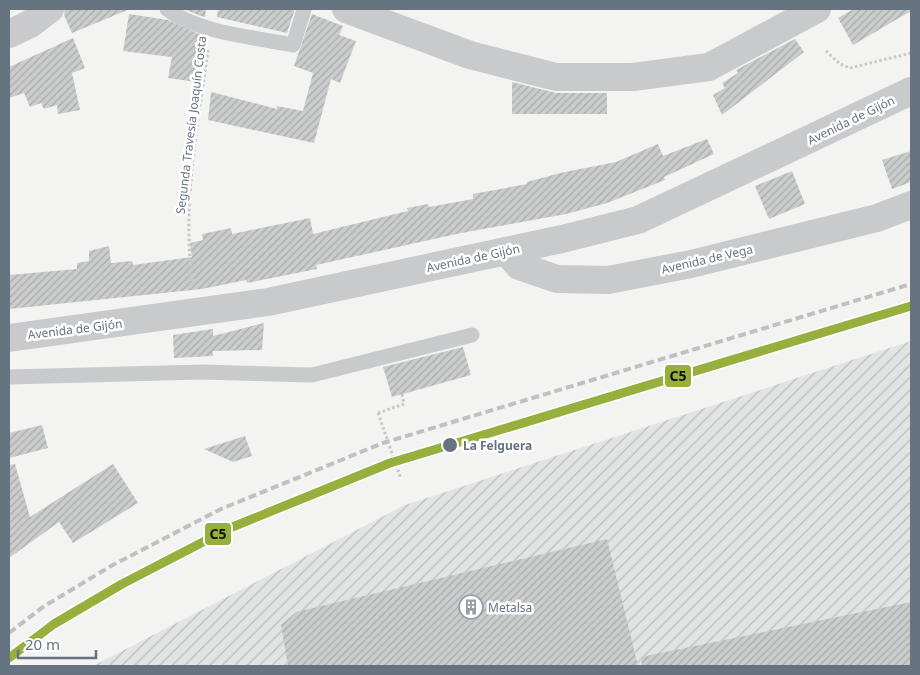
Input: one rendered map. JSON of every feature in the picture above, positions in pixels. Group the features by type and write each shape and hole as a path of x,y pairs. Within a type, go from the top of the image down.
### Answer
{"street":[{"path":"9,34 30,24 50,9"},
{"path":"346,9 470,54 556,77 623,77 709,67 818,9"},
{"name":"Avenida de Gijón","path":"9,338 268,302 506,251 638,220 911,91"},
{"name":"Avenida de Vega","path":"506,251 519,266 557,279 608,280 690,264 765,246 877,218 911,205"}],"lane":[{"path":"167,9 179,19 211,28 293,45 304,10"},
{"path":"9,377 202,372 312,375 472,335"}],"path":[{"name":"Segunda Travesía Joaquín Costa","path":"197,313 188,256 188,230 193,163 211,28"},
{"path":"826,51 840,64 850,68 911,53"},
{"path":"401,479 378,413 404,404 402,394"}],"shaded area":[{"path":"911,341 911,666 93,666 405,505"}],"building":[{"path":"65,9 130,9 72,33 64,15"},
{"path":"184,9 206,9 205,17 198,15"},
{"path":"218,9 295,9 287,33 217,17"},
{"path":"854,9 911,9 911,11 853,45 838,18"},
{"path":"129,14 168,20 203,36 196,82 168,78 172,57 123,51"},
{"path":"312,14 343,26 339,35 356,41 340,83 331,79 314,143 208,120 211,92 277,109 277,106 303,111 313,73 294,66"},
{"path":"73,38 85,68 72,73 80,110 58,114 57,105 44,109 41,103 30,107 24,93 9,98 9,67"},
{"path":"795,39 804,52 722,115 713,95 725,88 722,83 738,73 736,70"},
{"path":"512,82 556,93 607,93 607,114 512,114"},
{"path":"707,139 714,154 664,177 665,180 607,203 566,214 461,233 316,265 317,269 247,283 246,280 202,289 9,309 9,275 77,269 77,263 89,261 89,251 109,246 111,263 132,261 133,265 192,257 190,243 203,240 202,234 231,228 232,234 310,218 313,234 408,211 407,208 428,204 429,207 473,199 473,194 527,184 527,182 560,173 616,162 658,144 663,156"},
{"path":"911,151 911,182 892,189 882,160"},
{"path":"792,171 805,204 769,219 755,186"},
{"path":"264,323 262,350 213,351 213,356 174,358 173,335 213,329 213,336"},
{"path":"463,347 471,375 392,397 383,367"},
{"path":"42,425 48,448 9,458 9,433"},
{"path":"245,436 252,456 233,462 204,449"},
{"path":"15,464 30,517 113,464 138,503 73,543 59,522 9,558 9,465"},
{"name":"Metalsa","path":"607,539 638,666 288,666 281,625 296,612"},
{"path":"911,602 911,666 642,666 641,657"}],"railway":[{"path":"9,633 43,607 111,566 221,509 383,443 911,284"}],"transit line":[{"name":"C5","path":"9,658 54,624 122,584 230,528 390,463 911,306"}],"place":[{"name":"La Felguera","path":"450,445"},
{"name":"Metalsa","path":"471,607"}]}
